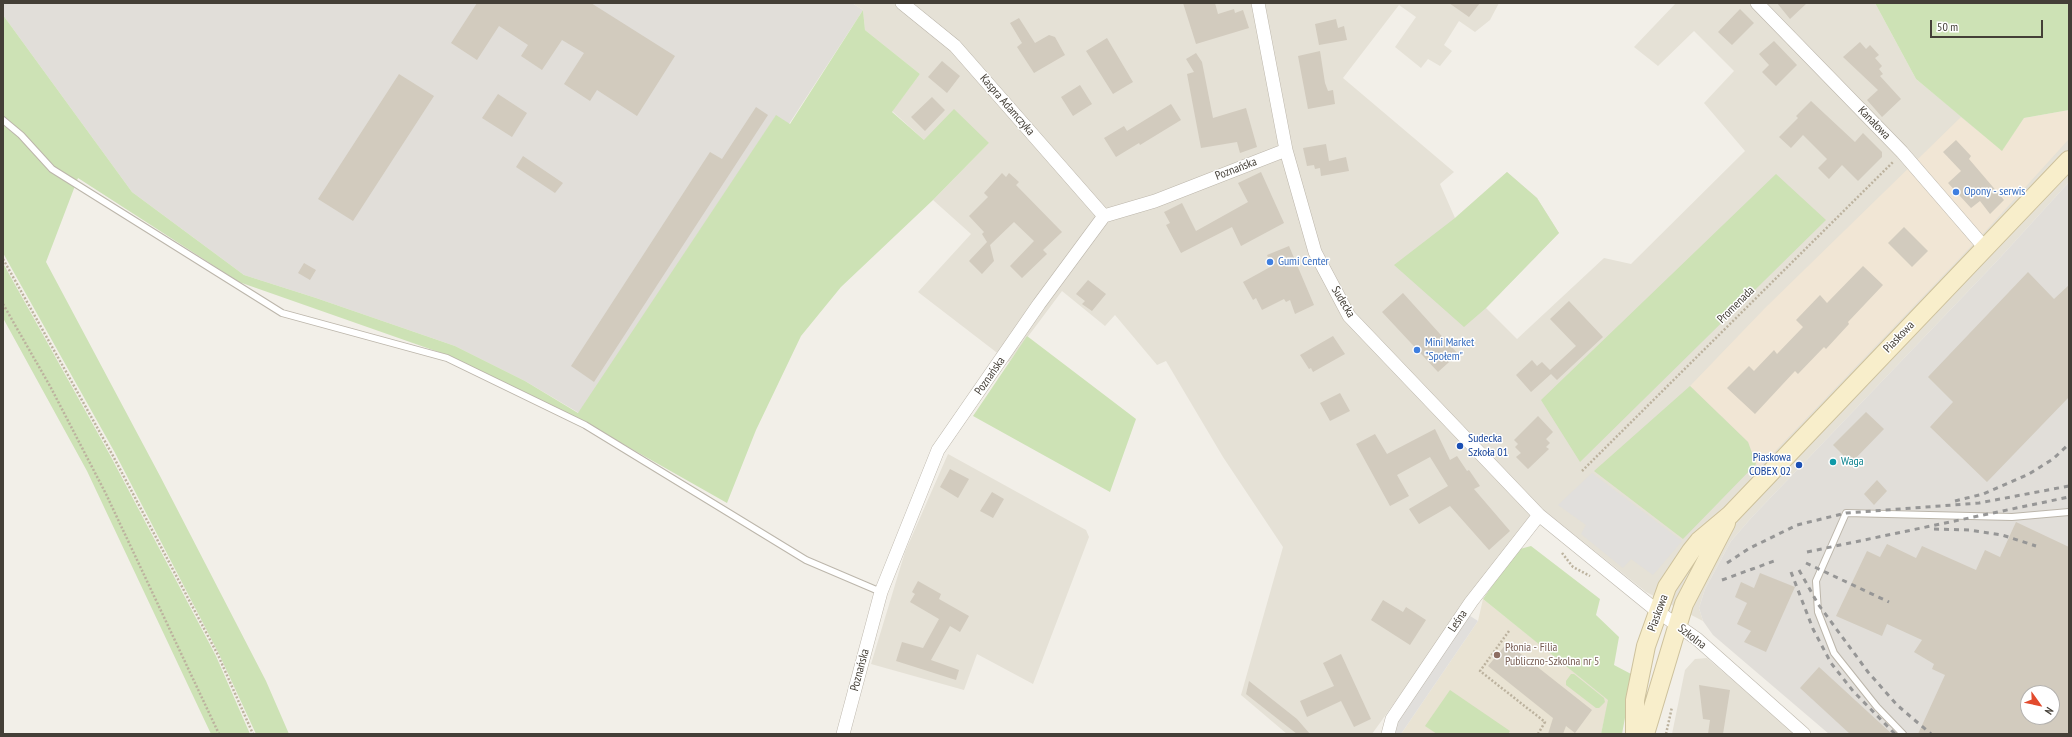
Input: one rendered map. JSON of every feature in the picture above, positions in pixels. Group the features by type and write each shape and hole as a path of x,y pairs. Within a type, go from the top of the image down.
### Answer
{"main road":[{"name":"Piaskowa","path":"1635,734 1635,700 1646,646 1657,611 1667,588 1691,551 1699,541 1730,515 2069,160"},
{"name":"Piaskowa","path":"1645,734 1676,624 1695,580 1730,515"}],"street":[{"name":"Kaspra Adamczyka","path":"902,3 956,46 1104,216"},
{"name":"Sudecka","path":"1258,3 1286,150 1315,252 1349,316 1539,515"},
{"name":"Kanałowa","path":"1757,3 1902,152 1985,248"},
{"name":"Poznańska","path":"843,734 881,592 938,450 1039,304 1104,216 1155,201 1286,150"},
{"name":"Szkolna","path":"1539,515 1657,611 1697,639 1804,734"},
{"name":"Leśna","path":"1388,734 1392,719 1471,602 1539,515"}],"lane":[{"path":"3,120 21,135 52,169 282,313 447,358 585,425 806,560 881,592"},
{"path":"1903,734 1877,707 1834,653 1818,612 1816,581 1846,513 2012,517 2069,512"}],"path":[{"name":"Promenada","path":"1582,471 1902,152"},
{"path":"3,259 112,454 218,655 253,734"},
{"path":"3,304 50,386 102,487 219,734"},
{"path":"1509,631 1480,671 1545,722 1538,734"}],"shaded area":[{"path":"3,3 852,3 863,10 789,124 776,116 579,413 525,381 455,346 244,275 132,192 3,15"},
{"path":"852,3 1499,3 1490,20 1475,32 1459,21 1444,45 1452,51 1440,66 1428,59 1421,68 1395,47 1416,17 1399,5 1343,78 1454,172 1440,184 1455,218 1507,172 1537,198 1559,233 1486,308 1517,339 1604,258 1631,264 1745,151 1704,103 1734,71 1694,31 1658,66 1634,47 1676,3 1875,3 1916,79 2002,150 2069,110 2069,182 1997,261 1752,517 1731,541 1705,589 1699,608 1703,621 1646,592 1540,507 1501,554 1372,734 1287,734 1241,695 1283,547 1223,457 1166,361 1157,365 1115,315 1105,326 1062,291 1009,362 918,292 971,234 933,200 989,143 924,140 892,111 920,74 865,30 863,10"},
{"path":"2069,110 2069,139 1982,235 1758,469 1748,442 1690,386 1765,308 1961,117 2002,150 2024,118"},
{"path":"2069,182 2069,734 1829,734 1713,635 1703,621 1699,608 1705,589 1731,541 1752,517 1997,261"},
{"path":"948,454 1086,530 1089,537 1033,684 977,654 964,690 871,664 905,552"},
{"path":"1592,473 1682,541 1653,575 1631,559 1623,568 1581,534 1586,525 1558,505"},
{"path":"1483,599 1609,700 1601,734 1401,734 1478,621"},
{"path":"1464,612 1478,621 1401,734 1396,734 1392,719"},
{"path":"1707,658 1795,734 1672,734 1685,670 1695,659"}],"green space":[{"path":"1875,3 2069,3 2069,110 2024,118 2002,151 1916,79"},
{"path":"863,10 865,30 920,74 892,112 924,140 954,109 989,143 933,200 841,287 801,336 756,430 727,503 577,418 447,355 239,282 78,178 46,262 160,476 266,681 289,734 256,734 219,654 114,451 3,253 3,15 132,192 244,275 455,346 525,381 578,413 776,115 790,124"},
{"path":"1507,172 1537,198 1559,233 1486,308 1464,327 1394,265 1455,218"},
{"path":"1776,174 1826,220 1580,462 1541,400"},
{"path":"3,263 110,455 216,656 250,734 211,734 87,471 3,318"},
{"path":"1027,336 1136,419 1110,492 973,416"},
{"path":"1690,386 1748,442 1756,464 1683,539 1594,471"},
{"path":"1531,546 1600,599 1596,615 1619,637 1614,665 1633,675 1622,734 1601,734 1608,700 1483,599 1520,549"},
{"path":"1571,674 1574,674 1604,698 1605,702 1599,708 1596,708 1566,685 1566,681"},
{"path":"1450,690 1510,731 1508,734 1437,734 1425,726"}],"building":[{"path":"477,3 591,3 675,56 637,116 597,90 590,101 564,84 584,53 562,40 542,70 521,56 528,45 499,26 477,60 451,43"},
{"path":"1183,3 1215,3 1218,14 1234,9 1235,13 1243,10 1249,28 1196,44"},
{"path":"1449,3 1480,3 1469,17"},
{"path":"1777,3 1807,3 1790,19"},
{"path":"1740,9 1754,23 1732,45 1718,32"},
{"path":"1019,18 1035,43 1049,35 1055,37 1065,55 1034,73 1017,47 1022,43 1010,23"},
{"path":"1336,19 1338,28 1344,26 1347,40 1319,45 1315,24"},
{"path":"1107,38 1133,82 1113,94 1086,51"},
{"path":"1774,41 1797,65 1776,86 1762,72 1769,65 1759,54"},
{"path":"1860,42 1866,49 1870,45 1879,55 1875,58 1882,66 1879,69 1883,74 1880,76 1901,99 1882,117 1867,100 1878,90 1843,57"},
{"path":"1320,51 1325,83 1328,91 1333,90 1335,104 1308,109 1298,56"},
{"path":"1196,53 1202,62 1213,118 1246,108 1257,147 1240,153 1237,142 1201,148 1187,74 1194,72 1186,59"},
{"path":"942,61 960,76 947,93 928,77"},
{"path":"399,74 434,96 353,221 318,199"},
{"path":"1080,85 1092,104 1073,116 1061,97"},
{"path":"498,94 527,113 512,137 482,118"},
{"path":"932,97 945,110 925,131 911,117"},
{"path":"1811,101 1855,142 1863,133 1882,152 1882,157 1858,181 1842,165 1829,179 1818,168 1827,159 1803,135 1791,148 1779,137 1798,118 1796,116"},
{"path":"1171,104 1181,120 1140,145 1139,143 1116,157 1104,138 1124,126 1127,131"},
{"path":"756,107 768,115 594,382 571,366 710,152 722,159"},
{"path":"1956,140 1971,156 1969,159 2004,200 1990,214 1980,201 1971,208 1948,183 1961,171 1943,152"},
{"path":"1326,144 1329,161 1346,157 1349,171 1321,176 1320,168 1315,169 1314,165 1307,166 1303,148"},
{"path":"523,156 563,183 555,193 516,167"},
{"path":"1261,172 1284,223 1241,246 1232,227 1181,253 1166,225 1170,223 1164,212 1182,203 1196,231 1248,202 1238,183"},
{"path":"1002,173 1006,177 1009,173 1019,182 1016,185 1062,232 1043,250 1047,254 1022,278 1010,266 1034,241 1014,222 990,245 994,261 982,274 969,261 987,242 982,234 984,232 969,216 988,197 984,193"},
{"path":"1904,227 1928,251 1912,267 1888,243"},
{"path":"1289,246 1314,305 1295,314 1290,300 1286,302 1284,299 1262,310 1256,298 1253,300 1243,282 1272,266 1267,255"},
{"path":"304,263 316,270 310,280 298,273"},
{"path":"1863,266 1883,285 1848,322 1849,324 1826,349 1824,347 1798,374 1795,371 1755,414 1727,388 1749,366 1754,371 1774,350 1777,354 1803,327 1796,320 1820,295 1827,303"},
{"path":"2028,272 2054,299 2069,285 2069,397 1987,482 1930,427 1953,402 1928,377"},
{"path":"1088,280 1106,294 1092,311 1082,304 1085,301 1076,294"},
{"path":"1403,293 1458,354 1438,372 1382,312"},
{"path":"1569,301 1603,337 1557,380 1551,374 1531,392 1516,375 1532,360 1537,366 1542,362 1550,370 1576,346 1550,319"},
{"path":"1333,336 1345,354 1313,372 1311,368 1309,369 1300,355"},
{"path":"1340,393 1350,411 1330,421 1320,403"},
{"path":"1866,412 1884,429 1851,463 1833,445"},
{"path":"1538,416 1553,432 1546,439 1550,443 1546,447 1549,449 1528,469 1516,457 1521,453 1515,447 1518,444 1514,440"},
{"path":"1435,429 1450,460 1457,456 1467,471 1469,470 1480,486 1474,489 1510,531 1489,550 1450,506 1419,524 1409,509 1448,486 1430,457 1397,475 1409,496 1390,506 1356,444 1375,434 1387,454"},
{"path":"950,469 969,479 958,498 940,487"},
{"path":"1877,480 1887,491 1874,505 1864,494"},
{"path":"992,492 1004,499 993,518 980,511"},
{"path":"2016,522 2069,547 2069,734 1918,734 1945,675 1932,669 1934,664 1914,652 1922,640 1887,624 1882,636 1836,616 1867,551 1880,557 1887,544 1916,558 1922,546 1976,570 1985,550 2000,557"},
{"path":"1760,573 1795,587 1766,652 1744,642 1751,631 1737,624 1747,603 1735,597 1741,582 1754,588"},
{"path":"918,581 941,594 939,599 969,616 960,632 950,626 931,660 959,670 956,680 896,661 902,642 923,648 939,619 910,602 915,594 912,592"},
{"path":"1383,600 1403,612 1406,607 1426,620 1410,645 1371,620"},
{"path":"1507,643 1592,710 1575,733 1566,726 1563,734 1548,734 1553,718 1488,666"},
{"path":"1341,654 1371,719 1354,727 1341,701 1307,717 1300,701 1334,686 1323,663"},
{"path":"1819,667 1892,734 1850,734 1800,688"},
{"path":"1249,681 1297,719 1310,734 1297,734 1246,694"},
{"path":"1699,685 1730,690 1723,734 1708,734 1710,720 1703,719"}],"railway":[{"path":"1955,501 1983,494 2029,474 2053,459 2069,444"},
{"path":"1727,563 1748,549 1797,525 1846,513 1979,503 2069,486"},
{"path":"1807,552 2069,497"},
{"path":"1934,529 1969,530 2002,535 2036,546"},
{"path":"1722,580 1777,560"},
{"path":"1806,563 1889,602"},
{"path":"1799,570 1818,604 1868,672 1897,705 1931,734"},
{"path":"1791,572 1813,629 1831,663 1853,691 1895,734"}],"place":[{"name":"Opony - serwis","path":"1956,192"},
{"name":"Gumi Center","path":"1270,262"},
{"name":"Mini Market \"Społem\"","path":"1417,350"},
{"name":"Sudecka Szkoła 01","path":"1460,446"},
{"name":"Waga","path":"1833,462"},
{"name":"Piaskowa COBEX 02","path":"1799,465"},
{"name":"Płonia - Filia Publiczno-Szkolna nr 5","path":"1497,655"}]}
